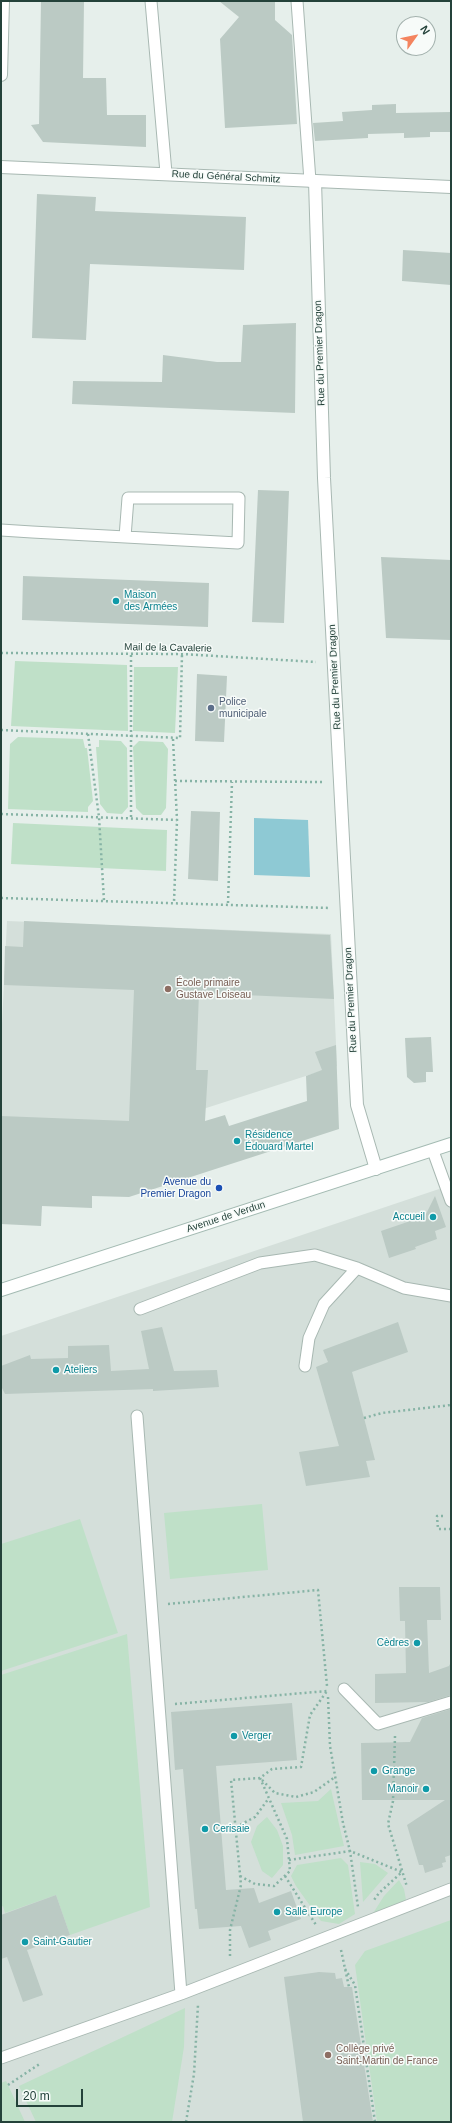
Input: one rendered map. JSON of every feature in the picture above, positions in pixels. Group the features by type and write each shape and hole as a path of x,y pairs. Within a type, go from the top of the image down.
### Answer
{"street":[{"path":"1,75 3,1"},
{"name":"Rue du Général Schmitz","path":"1,167 451,187"},
{"name":"Rue du Premier Dragon","path":"312,181 324,478 335,663 346,909 357,1105 376,1169"},
{"name":"Avenue de Verdun","path":"1,1290 451,1144"}],"lane":[{"path":"151,1 166,174"},
{"path":"297,1 312,181"},
{"path":"1,530 125,537 238,543 238,498 128,498 125,537"},
{"path":"433,1151 451,1201"},
{"path":"140,1309 260,1263 315,1255 357,1268 404,1288 451,1296"},
{"path":"305,1366 308,1338 324,1304 357,1268"},
{"path":"137,1416 181,1994"},
{"path":"344,1689 378,1724 451,1702"},
{"path":"1,2058 181,1994 451,1888"}],"path":[{"name":"Mail de la Cavalerie","path":"1,654 182,654 335,663"},
{"path":"1,730 173,739 180,738 182,654"},
{"path":"131,655 132,818"},
{"path":"88,734 99,817 104,901"},
{"path":"173,739 177,820 174,902"},
{"path":"174,781 340,782"},
{"path":"228,903 232,782"},
{"path":"1,814 177,820"},
{"path":"1,898 228,903 346,909"},
{"path":"364,1418 382,1413 451,1405"},
{"path":"443,1516 437,1516 438,1529 451,1528"},
{"path":"152,1605 318,1590 327,1691 330,1746 343,1823 350,1851 360,1923"},
{"path":"159,1705 344,1689"},
{"path":"230,1974 230,1930 241,1885 231,1780 260,1778 272,1769 301,1767 310,1715 327,1691"},
{"path":"395,1719 393,1801 388,1824 412,1903"},
{"path":"260,1778 275,1793 296,1797 314,1792 335,1777"},
{"path":"240,1876 255,1884 274,1886 290,1872 287,1839 260,1778"},
{"path":"236,1827 256,1817 269,1798"},
{"path":"289,1860 350,1851 402,1872"},
{"path":"360,1923 379,1893 402,1872"},
{"path":"285,1876 324,1937"},
{"path":"337,1932 348,1987"},
{"path":"345,1969 355,1985 375,2122"},
{"path":"186,2122 194,2074 198,2026 199,1987"}],"shaded area":[{"name":"École primaire Gustave Loiseau","path":"7,921 331,934 337,1066 119,1136 1,1130 1,1045"},
{"path":"451,1185 451,2122 1,2122 1,1336"}],"green space":[{"path":"15,661 127,665 128,731 11,726"},
{"path":"134,667 178,667 175,733 133,731"},
{"path":"18,737 83,739 85,748 87,748 93,801 88,807 88,812 8,809 10,744"},
{"path":"99,740 121,741 127,748 128,807 122,814 107,813 100,804 96,747 99,747"},
{"path":"139,741 163,742 168,749 166,808 161,815 143,815 136,808 133,747"},
{"path":"13,823 167,830 166,871 11,864"},
{"path":"262,1504 268,1570 170,1579 164,1513"},
{"path":"80,1519 118,1633 1,1671 1,1544"},
{"path":"127,1634 150,1907 70,1935 56,1895 5,1913 3,1906 1,1907 1,1675"},
{"path":"331,1789 344,1846 295,1855 292,1835 281,1803 318,1801"},
{"path":"267,1817 277,1830 283,1846 283,1865 272,1878 262,1871 251,1842 257,1826"},
{"path":"341,1858 348,1865 355,1914 339,1924 321,1921 296,1886 291,1876 297,1865"},
{"path":"360,1862 375,1864 388,1873 363,1902"},
{"path":"399,1880 404,1889 406,1900 402,1904 372,1915 384,1896"},
{"path":"451,1920 451,2122 377,2122 355,1965 365,1951"},
{"path":"185,2008 184,2047 172,2122 36,2122 19,2086"},
{"path":"6,2081 25,2122 1,2122 1,2083"}],"water":[{"path":"254,818 308,820 310,877 254,875"}],"building":[{"path":"41,1 84,1 83,78 106,78 107,115 146,115 146,147 43,142 31,125 39,124"},
{"path":"219,1 275,1 275,20 292,35 297,124 225,128 220,39 239,17"},
{"path":"396,104 396,113 451,112 451,132 430,132 430,137 404,138 404,133 368,134 368,138 315,141 313,123 343,121 342,112 372,110 372,105"},
{"path":"37,194 96,197 95,211 246,217 244,270 90,264 86,340 32,338"},
{"path":"403,250 451,253 451,285 402,281"},
{"path":"296,323 295,413 72,404 73,381 162,382 163,355 217,362 241,362 243,325"},
{"path":"258,490 289,491 284,623 252,622"},
{"path":"381,557 451,560 451,640 386,638"},
{"name":"Maison des Armées","path":"23,576 209,583 208,627 22,620"},
{"name":"Police municipale","path":"197,674 227,676 224,742 195,741"},
{"path":"191,811 220,812 218,881 188,879"},
{"path":"24,921 330,935 334,999 199,993 196,1070 208,1070 205,1121 225,1115 229,1126 307,1101 306,1076 322,1070 315,1052 336,1045 339,1129 129,1197 92,1196 92,1208 42,1206 41,1226 1,1224 1,1116 129,1121 134,990 4,985 5,946 23,947"},
{"path":"431,1037 433,1072 426,1072 426,1082 414,1083 407,1077 405,1038"},
{"path":"435,1196 446,1227 435,1231 437,1239 415,1247 416,1249 389,1258 381,1231 425,1216"},
{"path":"398,1322 408,1352 352,1372 375,1460 366,1461 370,1477 306,1486 299,1452 339,1446 316,1367 328,1362 323,1350"},
{"name":"Ateliers","path":"162,1327 174,1371 217,1370 219,1387 153,1391 153,1389 5,1394 1,1386 1,1366 30,1355 31,1359 68,1358 68,1346 109,1345 111,1371 149,1369 141,1331"},
{"name":"Cèdres","path":"399,1587 440,1587 441,1620 427,1620 429,1673 449,1666 451,1662 451,1695 428,1702 375,1703 375,1674 406,1673 405,1621 400,1621"},
{"path":"292,1703 297,1760 216,1766 226,1890 254,1888 259,1903 291,1891 301,1919 268,1931 271,1940 249,1948 241,1926 199,1929 197,1909 195,1909 183,1769 175,1770 171,1712"},
{"name":"Manoir","path":"451,1709 451,1855 445,1857 446,1862 442,1863 443,1867 425,1873 423,1865 419,1865 407,1825 445,1800 362,1800 361,1743 410,1742 422,1718"},
{"name":"Saint-Gautier","path":"56,1895 70,1935 27,1950 43,1995 23,2002 7,1957 1,1959 1,1915"},
{"name":"Collège privé Saint-Martin de France","path":"319,1972 335,1973 336,1979 342,1978 344,1987 352,1987 373,2122 303,2122 284,1977"}],"place":[{"name":"Maison des Armées","path":"116,601"},
{"name":"Police municipale","path":"211,708"},
{"name":"École primaire Gustave Loiseau","path":"168,989"},
{"name":"Résidence Édouard Martel","path":"237,1141"},
{"name":"Avenue du Premier Dragon","path":"219,1188"},
{"name":"Accueil","path":"433,1217"},
{"name":"Ateliers","path":"56,1370"},
{"name":"Cèdres","path":"417,1643"},
{"name":"Verger","path":"234,1736"},
{"name":"Grange","path":"374,1771"},
{"name":"Manoir","path":"426,1789"},
{"name":"Cerisaie","path":"205,1829"},
{"name":"Salle Europe","path":"277,1912"},
{"name":"Saint-Gautier","path":"25,1942"},
{"name":"Collège privé Saint-Martin de France","path":"328,2055"}]}
